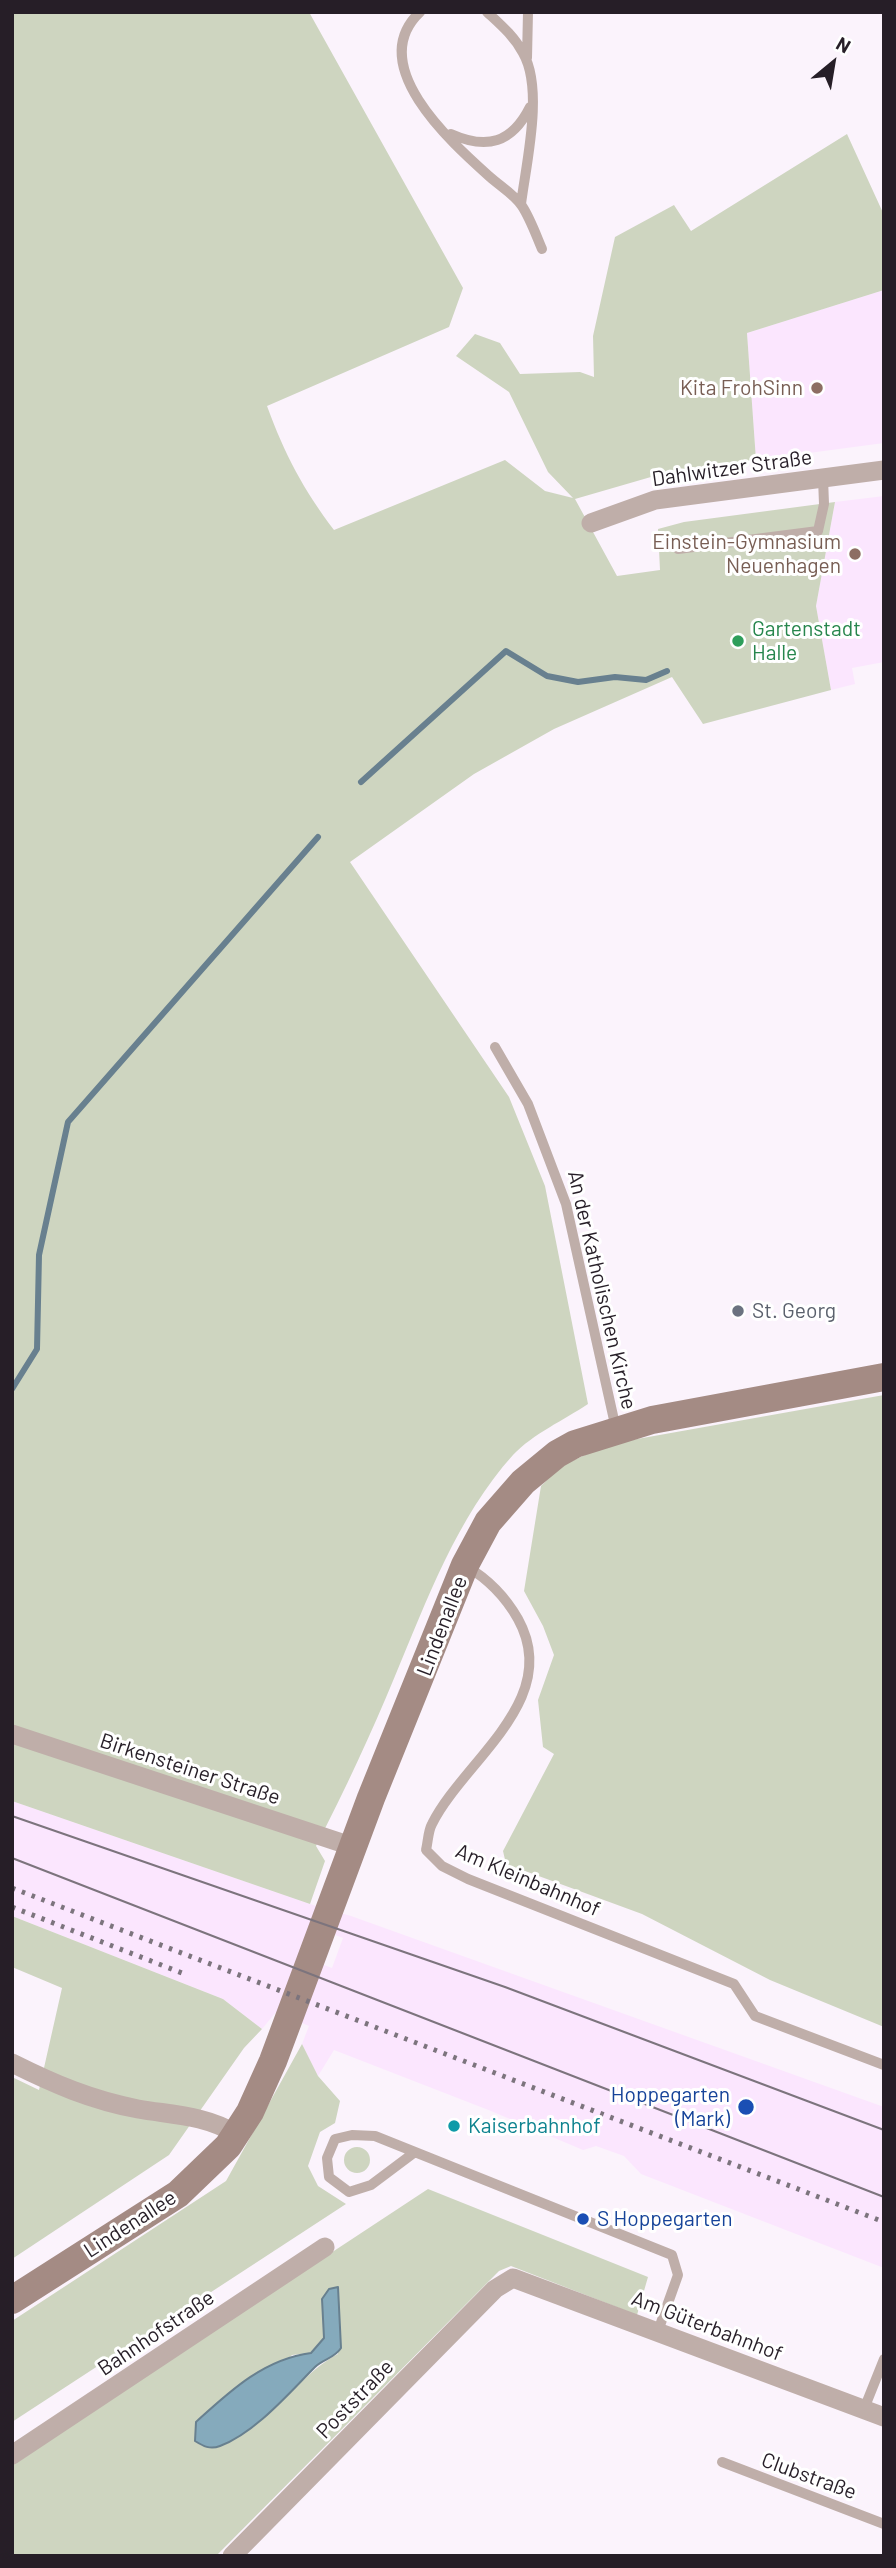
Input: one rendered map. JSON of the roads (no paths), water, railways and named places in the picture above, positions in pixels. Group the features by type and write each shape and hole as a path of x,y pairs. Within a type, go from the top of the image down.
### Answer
{"street":[{"name":"Dahlwitzer Straße","path":"591,523 655,500 884,470"},
{"name":"Lindenallee","path":"12,2300 178,2194 212,2164 236,2134 273,2061 354,1847 466,1565 488,1522 523,1482 557,1454 616,1430 884,1377"},
{"name":"Birkensteiner Straße","path":"12,1734 354,1847"},
{"path":"12,2063 65,2090 136,2109 200,2118 236,2134"},
{"name":"Bahnhofstraße","path":"12,2455 325,2247"},
{"name":"Am Güterbahnhof","path":"513,2278 884,2417"},
{"name":"Poststraße","path":"232,2556 495,2289 513,2278"}],"lane":[{"path":"420,12 408,23 401,50 408,79 425,113 521,204 542,249"},
{"path":"487,12 510,33 525,55 527,66 532,103 521,204"},
{"path":"527,66 528,12"},
{"path":"444,131 466,141 489,143 505,138 519,127 532,103"},
{"path":"678,549 818,531 824,504 823,478"},
{"name":"An der Katholischen Kirche","path":"495,1047 528,1104 566,1205 616,1430"},
{"name":"Am Kleinbahnhof","path":"466,1565 486,1578 511,1607 523,1629 530,1668 526,1689 509,1720 431,1825 426,1850 442,1866 468,1879 734,1983 755,2016 884,2065"},
{"path":"415,2152 370,2185 349,2192 329,2177 327,2158 335,2139 352,2134 375,2136 673,2255 678,2276 658,2331"},
{"path":"864,2409 884,2359"},
{"name":"Clubstraße","path":"722,2462 884,2524"}],"water":[{"path":"338,2287 341,2348 318,2364 246,2432 213,2448 195,2441 196,2422 235,2388 278,2362 311,2353 324,2338 322,2299 329,2289"}],"waterway":[{"path":"361,782 506,651 547,676 578,682 615,677 646,680 667,671"},
{"path":"12,1389 37,1349 39,1255 68,1122 318,837"}],"tram line":[{"path":"12,1816 505,1987 884,2130"},
{"path":"12,1858 884,2197"}],"railway":[{"path":"12,1888 884,2222"},
{"path":"12,1907 182,1973"}],"place":[{"name":"Kita FrohSinn","path":"817,388"},
{"name":"Einstein-Gymnasium Neuenhagen","path":"855,554"},
{"name":"Gartenstadt Halle","path":"738,641"},
{"name":"St. Georg","path":"738,1311"},
{"name":"Hoppegarten (Mark)","path":"746,2107"},
{"name":"Kaiserbahnhof","path":"454,2126"},
{"name":"S Hoppegarten","path":"583,2219"}]}
